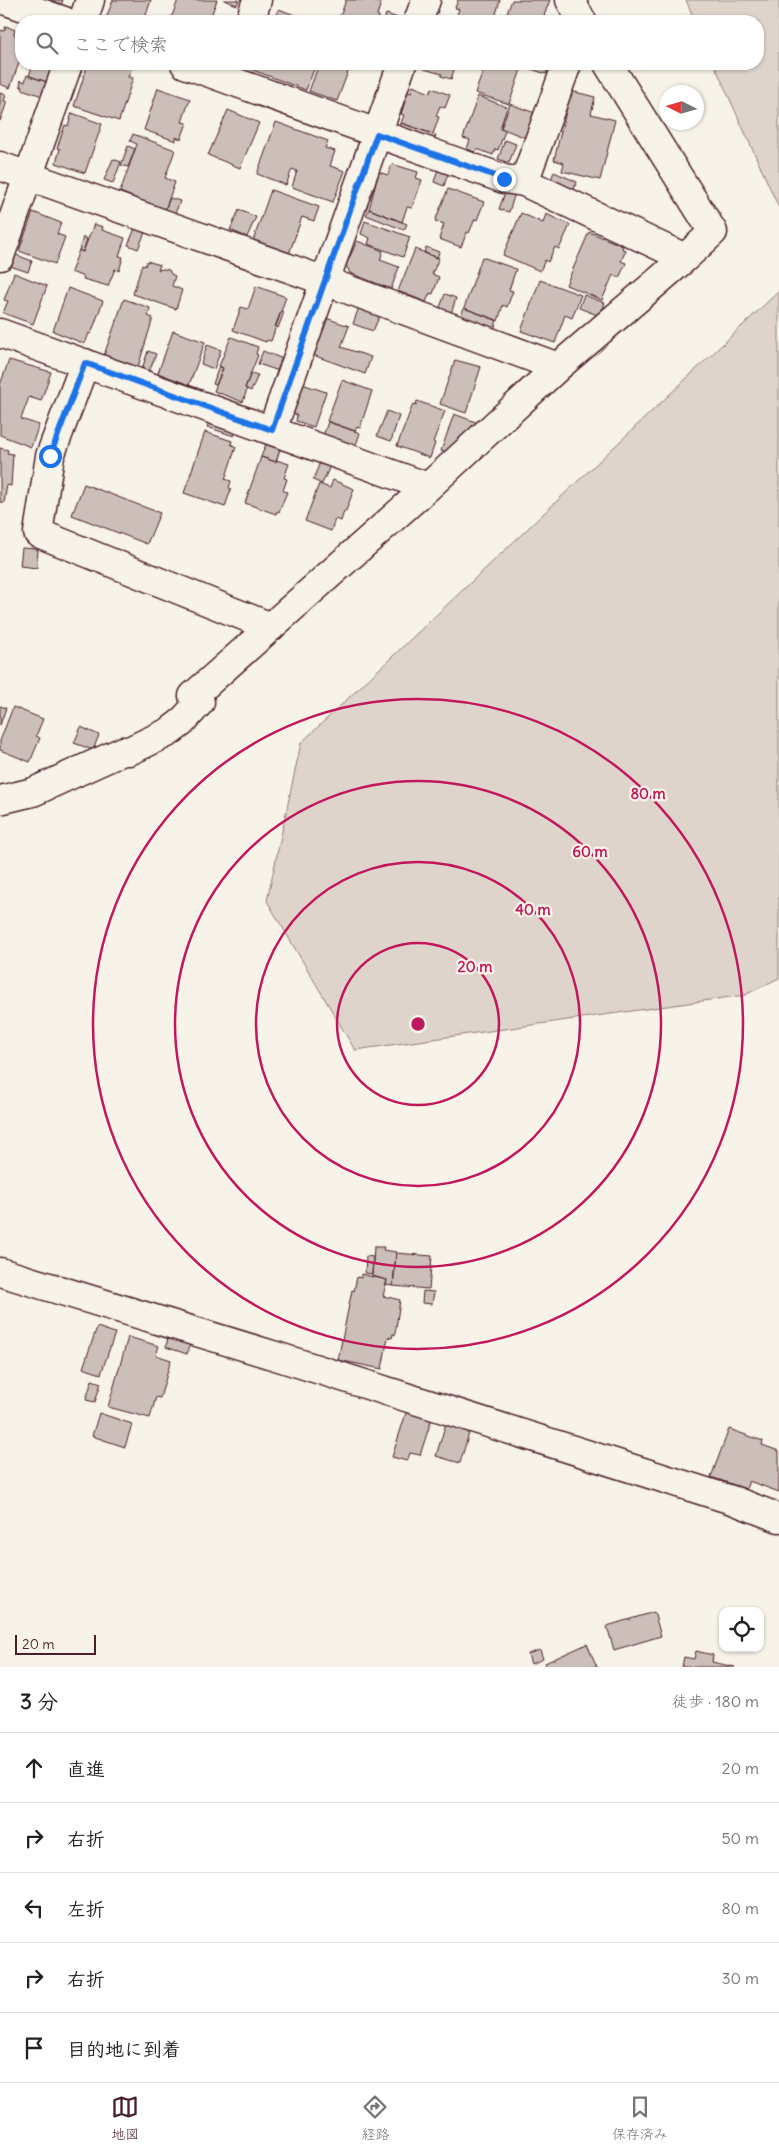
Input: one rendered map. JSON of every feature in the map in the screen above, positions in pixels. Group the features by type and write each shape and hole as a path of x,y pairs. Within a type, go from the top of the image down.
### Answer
{"street":[{"path":"4,0 47,15"},
{"path":"85,15 90,0"},
{"path":"252,15 257,0"},
{"path":"420,15 426,0"},
{"path":"570,0 579,15"},
{"path":"0,256 66,70"},
{"path":"272,430 400,70"},
{"path":"524,182 565,70"},
{"path":"0,800 33,792 123,751 129,751 168,732 181,723 200,702 193,696 428,487 558,368 713,232 612,70"},
{"path":"232,72 377,134 504,179 524,182 685,258"},
{"path":"0,166 324,281 558,368"},
{"path":"0,333 428,487"},
{"path":"85,363 50,456 38,533 271,627"},
{"path":"0,1272 279,1357 735,1502 779,1518"}],"shaded area":[{"path":"686,0 779,0 779,208 717,70 764,70 764,15 692,15"},
{"path":"779,291 779,978 745,995 355,1050 267,901 301,743"}],"building":[{"path":"39,0 63,0 60,8"},
{"path":"113,0 151,0 146,15 107,15"},
{"path":"178,0 217,0 212,13 215,15 172,15"},
{"path":"224,0 239,0 237,5"},
{"path":"346,0 372,0 381,3 377,15 341,15"},
{"path":"458,0 500,0 496,15 457,15 459,9 455,8"},
{"path":"512,0 550,0 544,15 506,15"},
{"path":"279,9 294,15 276,15"},
{"path":"6,26 15,30 16,70 10,88 0,84 0,30 4,31"},
{"path":"31,70 51,70 47,82 29,76"},
{"path":"86,70 131,70 128,77 133,78 119,121 74,106"},
{"path":"253,70 314,70 306,90"},
{"path":"317,70 349,70 337,101 309,91"},
{"path":"428,70 454,70 451,79 441,76 442,74"},
{"path":"484,70 521,70 509,104 475,93"},
{"path":"534,70 547,70 546,74"},
{"path":"27,75 47,82 42,96 22,89 23,87 20,86 21,80 25,82"},
{"path":"413,86 430,93 432,88 450,95 445,108 440,106 436,116 439,117 433,134 401,123 404,115 401,114 408,92 411,93"},
{"path":"158,88 190,99 182,122 187,123 181,139 176,137 176,141 144,130"},
{"path":"571,91 595,97 591,114 615,120 600,180 562,171 564,163 554,160"},
{"path":"0,93 6,95 4,101 7,102 0,121"},
{"path":"478,96 507,107 500,129 505,131 498,150 495,149 493,155 477,149 475,152 467,149 470,140 463,138"},
{"path":"510,104 535,113 526,138 501,128"},
{"path":"228,110 259,123 240,168 208,155"},
{"path":"72,113 102,124 85,173 56,163 60,149 57,148 65,125 68,126"},
{"path":"276,122 328,141 325,148 335,151 330,166 345,171 333,202 292,187 297,171 292,169 286,185 257,174"},
{"path":"401,123 436,135 433,142 399,129"},
{"path":"133,134 175,150 165,178 175,182 165,210 120,192 137,144 130,141"},
{"path":"505,140 516,144 509,163 498,159"},
{"path":"128,146 135,149 128,167 121,165"},
{"path":"113,159 121,162 113,183 104,180"},
{"path":"392,164 418,172 416,178 422,180 412,208 407,207 402,222 369,209 379,172 388,175"},
{"path":"439,166 449,170 444,186 434,182"},
{"path":"554,172 577,182 572,193 549,184"},
{"path":"448,189 484,202 477,220 475,219 469,233 467,232 461,247 439,239 444,224 435,221"},
{"path":"271,190 319,207 314,221 302,217 289,254 253,241"},
{"path":"506,190 515,193 509,212 499,209"},
{"path":"170,198 180,201 174,216 165,210"},
{"path":"369,209 407,224 404,230 366,215"},
{"path":"239,210 256,217 247,237 230,230"},
{"path":"33,212 61,223 57,234 65,237 55,264 19,251"},
{"path":"521,213 543,223 546,214 570,225 559,249 555,247 548,262 545,260 540,271 503,255"},
{"path":"365,221 410,237 403,257 368,244 370,238 361,234"},
{"path":"94,224 103,227 102,230 125,238 119,256 123,257 119,271 115,269 108,286 83,279 84,277 71,272 79,250 83,252"},
{"path":"136,226 146,230 138,249 128,245"},
{"path":"589,232 623,246 622,249 626,250 621,261 626,263 619,278 613,275 602,300 566,285"},
{"path":"83,237 87,239 83,252 79,250"},
{"path":"357,241 383,251 380,260 399,267 391,289 350,273 346,265"},
{"path":"426,247 439,252 437,258 424,253"},
{"path":"415,249 439,258 432,274 439,277 433,294 430,293 426,302 398,291"},
{"path":"14,254 32,261 28,272 10,266"},
{"path":"482,257 516,269 509,290 513,291 507,307 503,305 498,321 464,308"},
{"path":"147,261 160,265 158,270 169,270 175,276 172,286 182,290 176,309 133,294 142,265 145,266"},
{"path":"14,273 47,286 33,324 3,313 8,301 4,300"},
{"path":"540,280 581,295 572,318 565,315 555,343 521,331"},
{"path":"256,286 286,297 271,341 267,340 266,342 233,330 241,307 248,309"},
{"path":"68,288 103,301 91,334 89,333 85,344 53,331"},
{"path":"445,294 456,298 451,314 439,310"},
{"path":"584,295 605,303 600,316 579,308"},
{"path":"124,299 150,308 148,316 153,318 138,367 104,355"},
{"path":"359,307 380,315 373,331 353,324"},
{"path":"464,308 497,320 494,330 460,317"},
{"path":"281,311 284,312 278,328 275,327"},
{"path":"326,318 349,326 341,347 371,357 365,374 313,355"},
{"path":"173,331 205,342 189,385 158,373"},
{"path":"231,337 258,347 256,354 258,355 245,388 247,389 243,402 214,391 223,368 219,366"},
{"path":"207,345 221,350 214,369 201,364"},
{"path":"148,351 156,354 149,372 142,369"},
{"path":"263,351 283,359 279,371 258,364"},
{"path":"9,360 51,372 41,401 29,397 21,419 39,425 31,447 0,435 0,385"},
{"path":"455,360 481,367 466,413 440,404"},
{"path":"219,366 223,368 216,385 213,384"},
{"path":"251,373 258,375 251,391 245,388"},
{"path":"342,380 372,391 360,428 357,427 355,431 327,421"},
{"path":"302,384 326,392 314,427 296,421 297,415 292,413"},
{"path":"417,401 445,411 433,442 435,443 430,458 397,446 413,404 416,405"},
{"path":"387,411 399,416 391,441 377,436"},
{"path":"454,414 481,424 450,454 441,451"},
{"path":"209,422 235,431 234,436 207,427"},
{"path":"328,422 360,433 355,448 323,436"},
{"path":"205,432 232,441 231,444 236,447 225,479 231,481 229,488 231,489 225,507 184,493"},
{"path":"266,444 280,449 276,462 261,457"},
{"path":"0,448 8,450 7,453 13,454 11,486 7,485 4,503 0,502"},
{"path":"261,457 289,464 284,478 287,479 283,491 287,492 279,512 277,511 276,514 245,503"},
{"path":"320,462 330,466 322,484 313,480"},
{"path":"333,480 354,489 341,521 335,519 331,531 305,521 319,484 330,488"},
{"path":"84,484 160,513 147,544 72,515"},
{"path":"22,548 38,549 37,568 20,566"},
{"path":"0,706 6,708 0,725"},
{"path":"13,707 43,719 36,736 40,738 30,762 0,750 0,741"},
{"path":"81,727 99,735 93,750 74,743"},
{"path":"374,1247 384,1247 383,1250 396,1252 393,1286 386,1285 387,1280 372,1276"},
{"path":"396,1253 432,1256 429,1289 393,1286"},
{"path":"366,1256 373,1257 372,1274 365,1273"},
{"path":"361,1274 387,1280 383,1296 400,1300 395,1335 393,1334 392,1338 388,1337 382,1369 338,1360 352,1290 354,1291 357,1277 361,1278"},
{"path":"423,1291 434,1292 432,1304 422,1303"},
{"path":"97,1327 115,1333 101,1374 83,1368"},
{"path":"128,1337 159,1346 156,1355 171,1360 160,1398 156,1397 150,1418 108,1407"},
{"path":"168,1337 190,1345 187,1354 166,1347"},
{"path":"92,1380 101,1383 95,1402 86,1400"},
{"path":"407,1410 432,1418 420,1455 410,1453 407,1461 392,1457"},
{"path":"99,1413 132,1424 125,1447 92,1436"},
{"path":"446,1423 470,1430 460,1463 436,1456"},
{"path":"729,1429 763,1441 762,1445 779,1451 779,1492 749,1481 746,1489 711,1477"},
{"path":"654,1612 661,1636 614,1650 607,1626"},
{"path":"587,1644 597,1667 547,1667 545,1663"},
{"path":"540,1650 543,1659 531,1664 528,1654"},
{"path":"696,1651 713,1655 712,1662 735,1667 682,1667 684,1657 694,1659"}],"route":[{"path":"50,456 85,363 272,430 377,134 504,179"}]}
